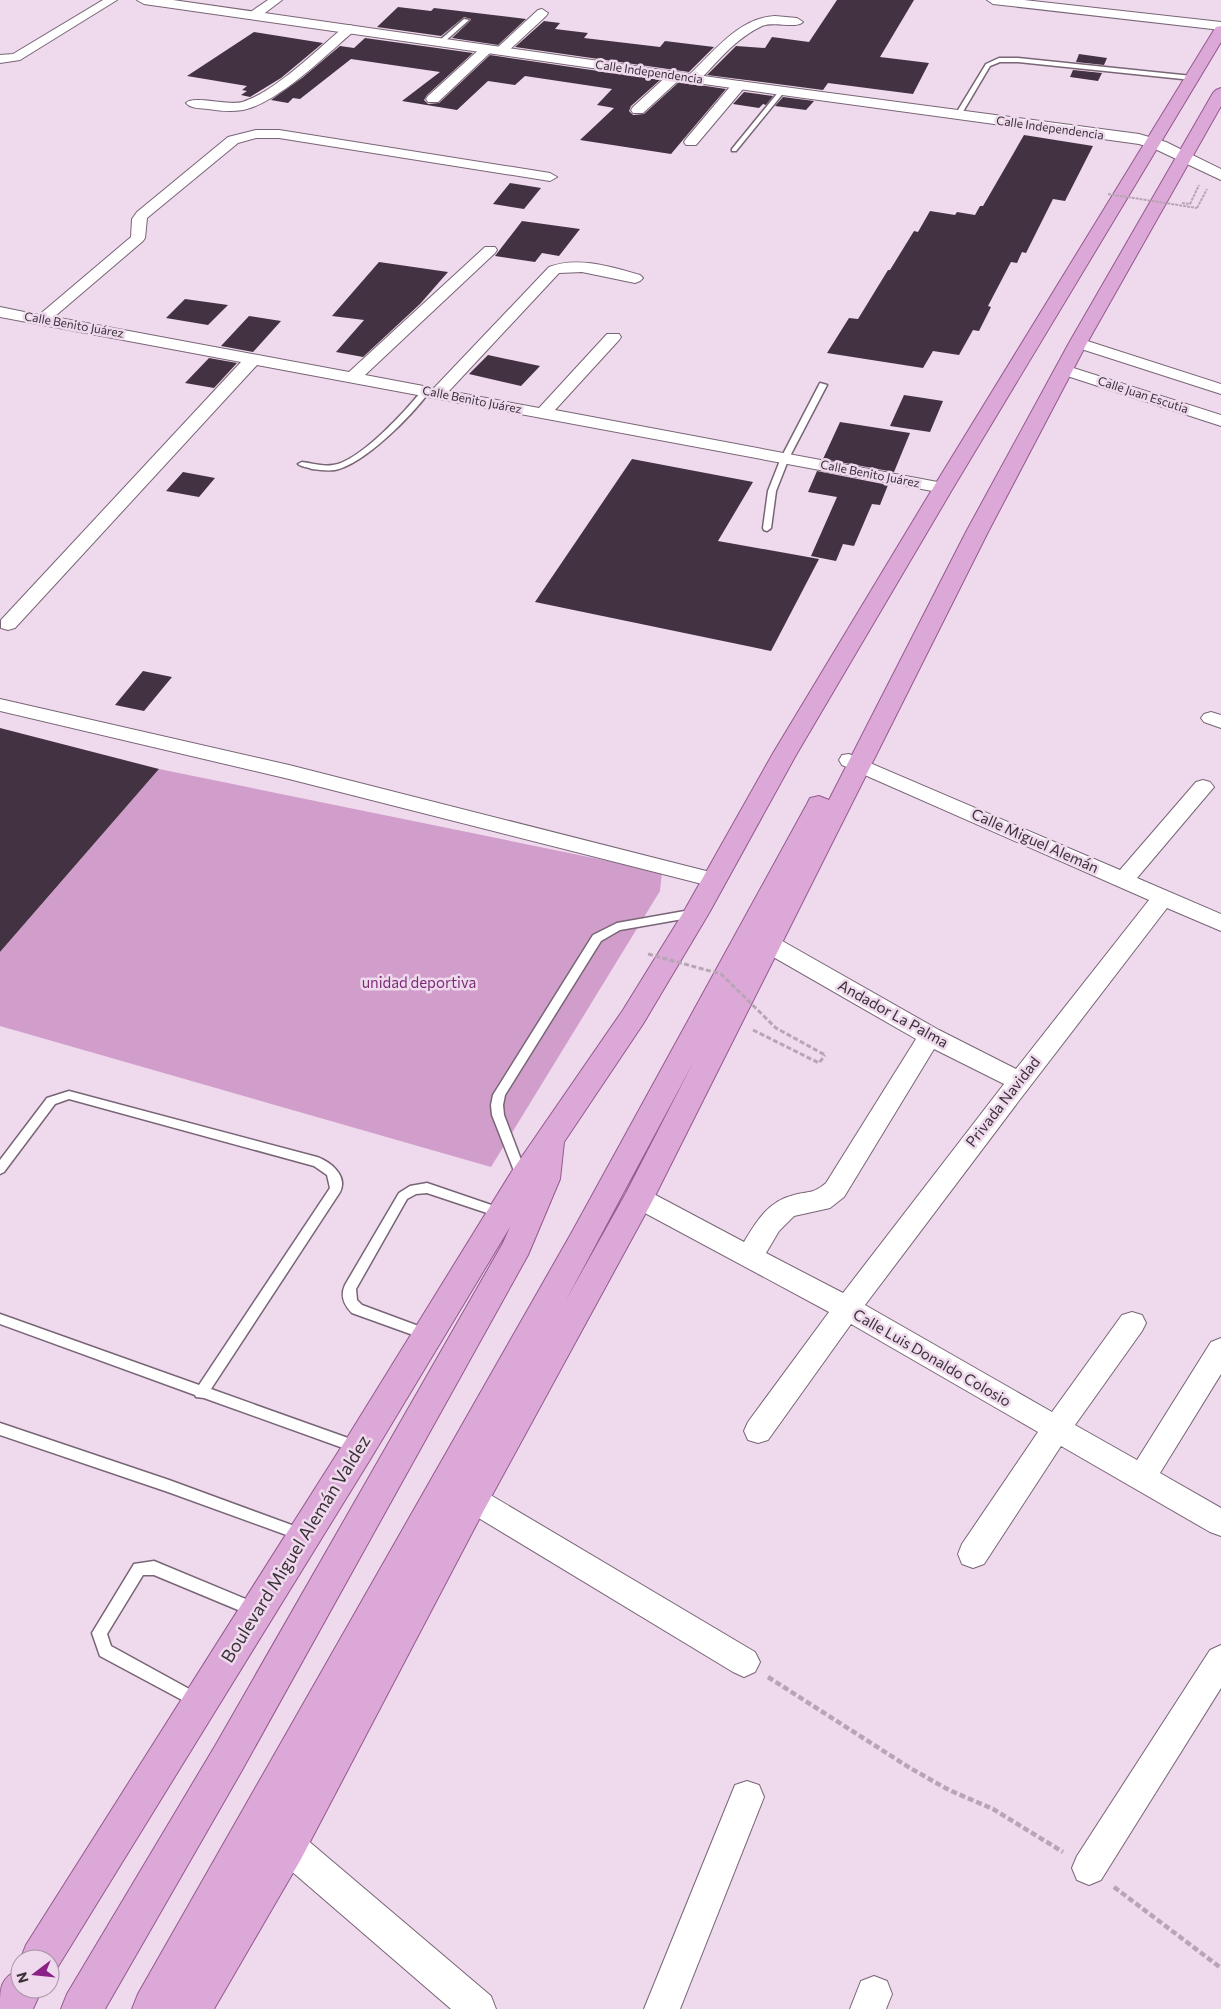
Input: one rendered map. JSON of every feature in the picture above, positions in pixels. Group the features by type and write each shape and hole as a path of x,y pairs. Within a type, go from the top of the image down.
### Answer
{"main road":[{"name":"Boulevard Miguel Alemán Valdez","path":"46,1949 359,1448 523,1179 633,1017 696,913 784,755 943,488 1221,30"},
{"path":"191,2009 287,1845 472,1499 640,1198 769,944 860,756 977,532 1078,344 1161,200 1183,156 1221,93"},
{"path":"153,2009 583,1241 827,789 860,756"},
{"path":"82,2009 233,1750 517,1246 545,1180 550,1157 550,1138"}],"street":[{"path":"0,59 16,57 111,0"},
{"name":"Calle Independencia","path":"144,0 165,1 253,16 739,86 1154,142 1183,156 1215,180"},
{"path":"253,16 276,0"},
{"path":"993,0 1221,26"},
{"path":"433,99 542,13"},
{"path":"693,79 743,33 761,22 771,20 797,22"},
{"path":"193,103 231,108 252,103 268,94 350,29"},
{"path":"638,110 675,76"},
{"path":"692,142 739,86"},
{"path":"43,319 138,238 139,220 142,215 241,136 279,134 550,178"},
{"path":"353,377 490,250"},
{"path":"432,392 559,267 570,266 635,278"},
{"name":"Calle Benito Juárez","path":"0,312 943,488"},
{"path":"543,413 613,336"},
{"path":"1078,344 1221,389"},
{"path":"8,624 254,358"},
{"name":"Calle Juan Escutia","path":"1064,370 1221,421"},
{"path":"0,705 289,772 714,880"},
{"name":"Calle Miguel Alemán","path":"860,756 1221,923"},
{"path":"1124,879 1203,787"},
{"name":"Privada Navidad","path":"758,1431 846,1308 1019,1081 1164,897"},
{"name":"Andador La Palma","path":"769,944 930,1036 1019,1081"},
{"path":"749,1257 777,1215 786,1209 826,1200 835,1190 930,1036"},
{"name":"Calle Luis Donaldo Colosio","path":"640,1198 846,1308 1221,1523"},
{"path":"973,1554 1056,1429 1132,1323"},
{"path":"1142,1477 1221,1350"},
{"path":"472,1499 744,1662"},
{"path":"1089,1868 1221,1660"},
{"path":"662,2009 747,1797"},
{"path":"287,1845 478,2009"}],"lane":[{"path":"441,42 466,20"},
{"path":"958,116 988,65 998,60 1018,60 1192,78"},
{"path":"734,150 782,91"},
{"path":"767,528 772,491 786,458 824,385"},
{"path":"302,464 326,468 339,466 368,450 419,401 432,392"},
{"path":"523,1179 498,1114 499,1095 597,938 616,927 696,913"},
{"path":"0,1169 51,1101 69,1095 317,1162 333,1172 336,1189 201,1393"},
{"path":"427,1336 357,1309 351,1304 349,1298 350,1289 403,1196 414,1189 427,1188 502,1213"},
{"path":"0,1319 201,1393 359,1448"},
{"path":"0,1429 169,1486 304,1536"},
{"path":"200,1702 105,1651 99,1633 139,1569 154,1568 257,1611"}],"path":[{"path":"1108,194 1198,208 1215,180"},
{"path":"1161,200 1190,204 1200,183"},
{"path":"648,954 721,974 776,1028 825,1055 819,1063 732,1018"},
{"path":"744,1662 910,1768 949,1790 993,1809 1089,1868 1221,1968"}],"green space":[{"name":"unidad deportiva","path":"159,769 662,872 660,891 491,1167 0,1026 0,952"}],"building":[{"path":"837,0 914,0 880,57 929,63 913,94 828,83 823,90 707,75 736,46 765,48 772,37 809,42"},
{"path":"398,7 431,11 434,8 526,19 498,45 452,38 471,19 464,17 441,36 377,27"},
{"path":"544,21 560,23 555,29 588,33 584,38 660,47 665,41 714,47 689,72 515,47"},
{"path":"254,32 323,43 281,78 250,97 241,95 247,91 242,90 247,86 187,76"},
{"path":"365,38 473,53 427,95 424,100 428,104 439,103 490,55 660,80 631,106 629,111 633,115 644,114 679,82 726,89 671,154 580,140 614,108 597,105 612,89 525,76 515,85 488,81 457,110 402,101 440,72 351,59 300,99 293,98 288,103 271,100 302,78 340,46 354,48"},
{"path":"1079,54 1107,58 1104,65 1076,62"},
{"path":"1073,70 1102,73 1098,81 1070,77"},
{"path":"744,92 773,96 766,105 763,104 759,108 733,104"},
{"path":"783,97 814,101 806,110 775,106"},
{"path":"1024,135 1093,146 1065,201 1053,199 1026,253 1022,252 1017,263 1011,262 988,306 991,307 979,331 973,330 959,355 933,351 923,368 827,353 849,318 858,319 914,231 918,232 930,211 955,215 957,212 975,215 980,206 983,206"},
{"path":"510,183 541,188 524,209 493,204"},
{"path":"522,221 580,229 559,256 542,253 535,262 495,256"},
{"path":"379,262 448,272 420,304 363,357 336,352 364,320 332,316"},
{"path":"185,299 228,305 208,325 166,318"},
{"path":"249,316 281,321 253,352 221,346"},
{"path":"488,355 540,366 521,386 469,374"},
{"path":"209,358 237,363 214,388 185,383"},
{"path":"904,395 943,401 930,432 890,426"},
{"path":"840,422 910,433 894,472 823,459"},
{"path":"632,459 753,482 718,541 819,559 771,651 535,602"},
{"path":"817,471 888,485 880,505 872,504 854,546 843,544 836,561 811,556 837,497 808,492"},
{"path":"183,472 215,478 199,497 166,491"},
{"path":"143,671 172,677 144,711 115,705"},
{"path":"0,728 159,769 0,952"}]}
